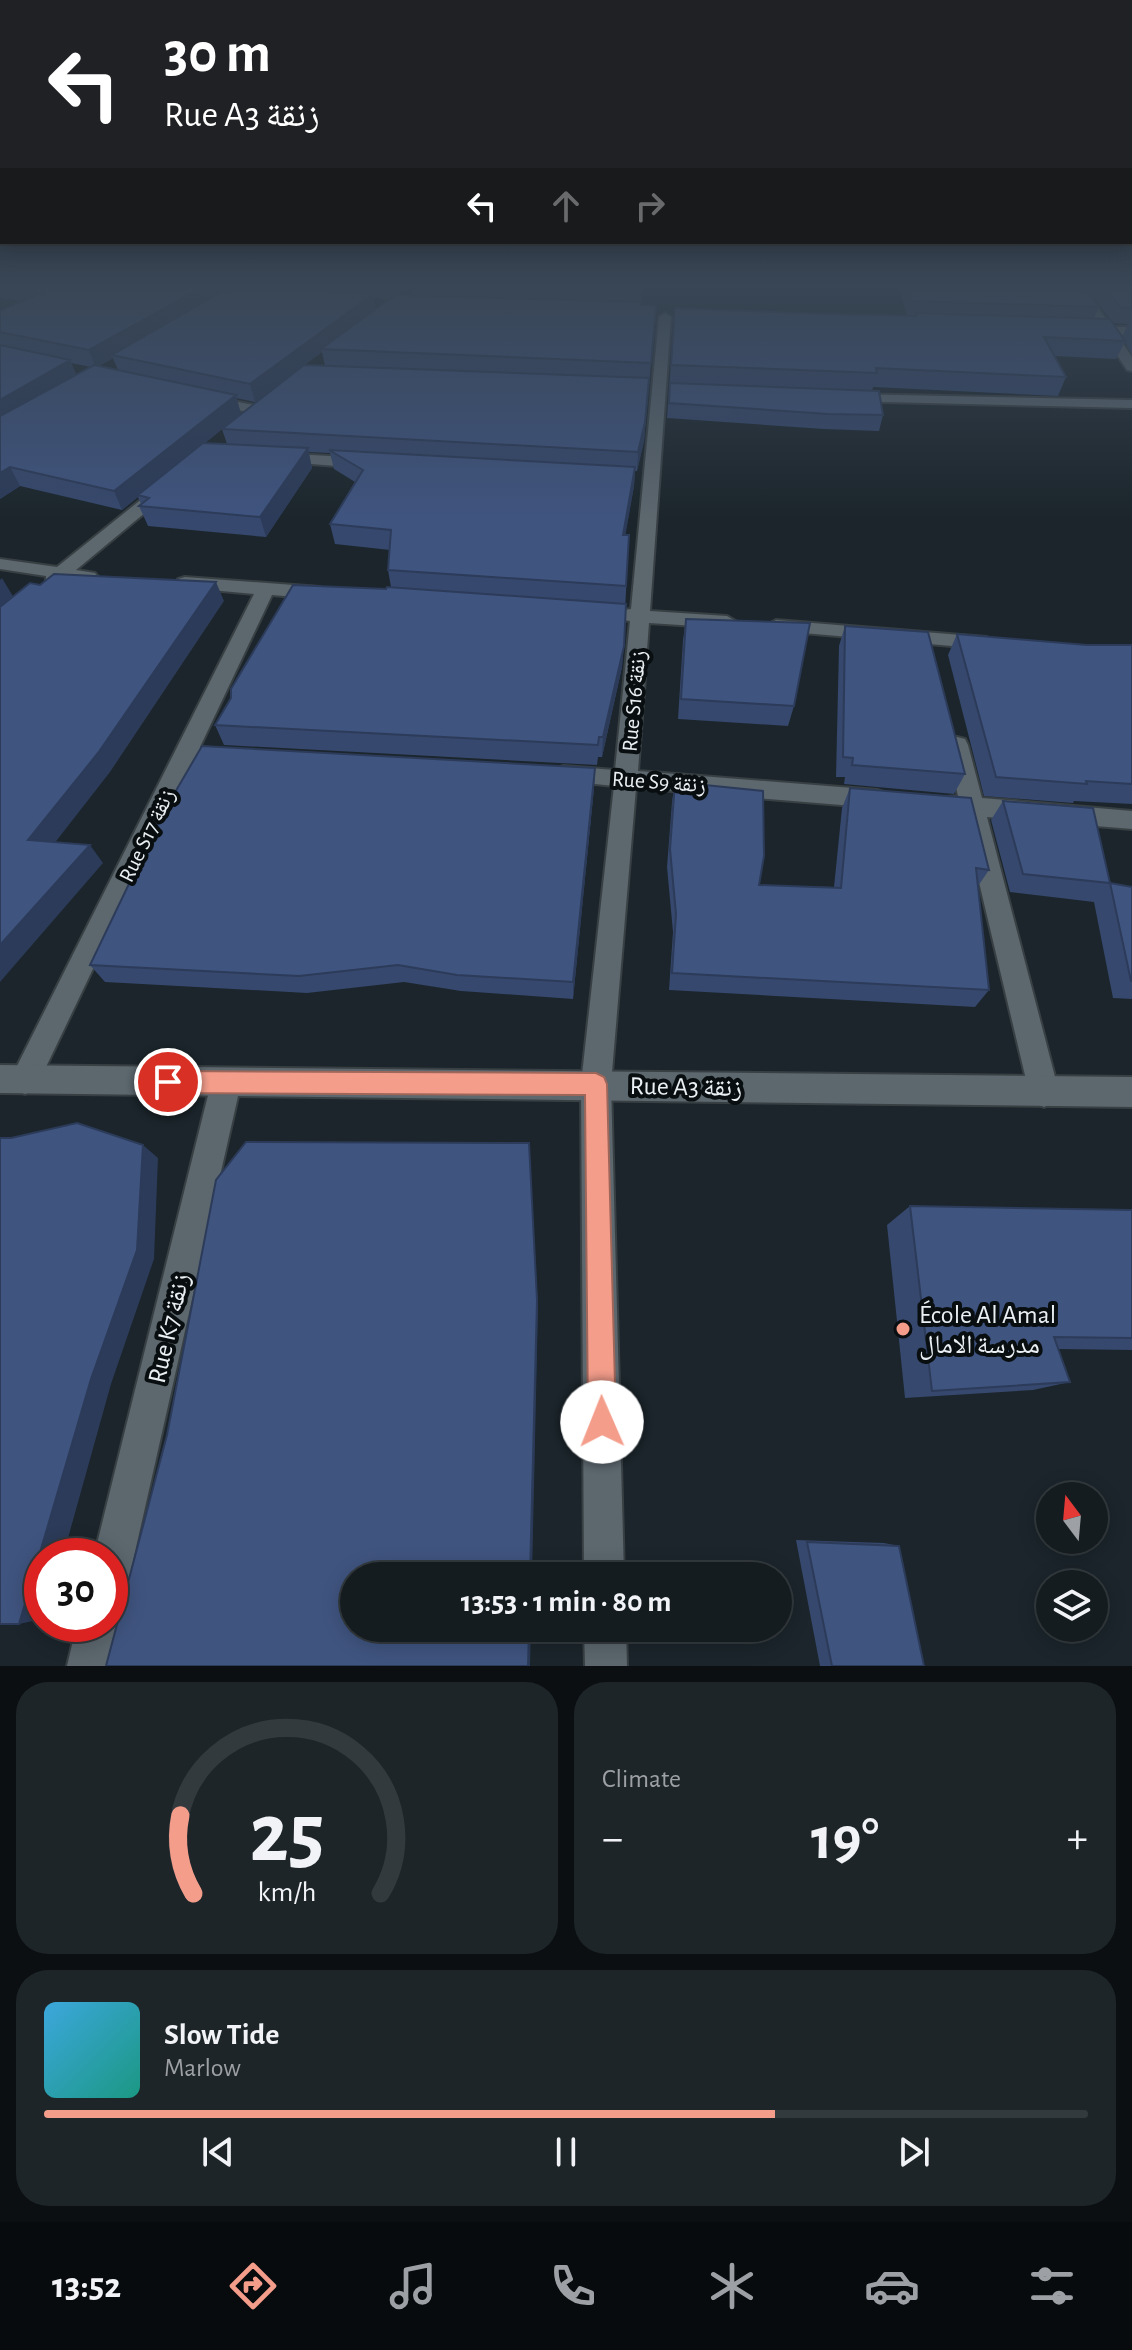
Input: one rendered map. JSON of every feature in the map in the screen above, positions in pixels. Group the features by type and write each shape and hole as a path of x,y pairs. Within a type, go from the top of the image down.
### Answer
{"street":[{"name":"Rue S16 زنقة","path":"604,1562 596,1084 626,778 639,616 645,480 662,365"},
{"path":"187,396 264,406 238,428"},
{"path":"832,398 1132,404"},
{"path":"255,457 382,464"},
{"path":"35,594 182,474"},
{"path":"0,564 102,578"},
{"path":"162,582 344,594"},
{"name":"Rue S17 زنقة","path":"12,1080 186,754 266,589"},
{"path":"608,614 1007,645"},
{"path":"930,639 937,670"},
{"path":"949,715 1044,1092"},
{"path":"186,754 249,757"},
{"name":"Rue S9 زنقة","path":"548,774 894,800"},
{"path":"925,802 1132,820"},
{"name":"Rue A3 زنقة","path":"12,1080 1132,1092"},
{"name":"Rue K7 زنقة","path":"119,1538 226,1083"},
{"path":"88,1666 94,1642"},
{"path":"605,1642 606,1666"}],"building":[{"path":"0,365 62,365 0,400"},
{"path":"94,365 236,395 114,491 10,467 0,473 0,416"},
{"path":"158,365 276,365 250,384"},
{"path":"304,365 649,378 645,422 638,452 222,429"},
{"path":"671,365 1059,365 1066,377 876,368 877,373"},
{"path":"670,383 879,391 883,415 669,403"},
{"path":"203,443 308,448 260,517 139,506 149,498 138,495"},
{"path":"329,450 635,467 623,535 629,535 626,586 388,570 391,530 330,524 363,470"},
{"path":"54,574 216,582 98,753 28,840 90,845 0,945 0,607 30,583 40,585"},
{"path":"293,585 387,587 626,604 624,646 603,737 599,737 598,745 215,725 231,698 231,689"},
{"path":"686,619 810,623 794,706 681,699"},
{"path":"845,626 928,632 965,774 852,765 853,758 843,757"},
{"path":"957,634 1087,645 1132,645 1132,784 996,777"},
{"path":"202,746 595,768 573,982 457,975 398,965 299,976 90,965 163,813"},
{"path":"675,782 763,791 764,856 759,885 841,888 850,788 971,798 989,870 976,868 989,990 672,973 676,914 670,849"},
{"path":"1003,801 1093,808 1110,883 1023,874"},
{"path":"1110,883 1132,887 1132,981 1131,981"},
{"path":"77,1123 143,1145 137,1250 91,1379 44,1538 24,1538 24,1607 19,1624 0,1624 0,1138"},
{"path":"246,1142 529,1143 537,1300 530,1562 340,1562 340,1642 529,1642 528,1666 106,1666 112,1642 128,1642 128,1583 167,1435 216,1180"},
{"path":"910,1206 1132,1210 1132,1338 1054,1337 1070,1382 932,1391"},
{"path":"807,1542 899,1546 924,1666 832,1666"}],"place":[{"name":"École Al Amal مدرسة الامال","path":"903,1329"}],"route":[{"path":"168,1082 596,1084 602,1422"}]}
